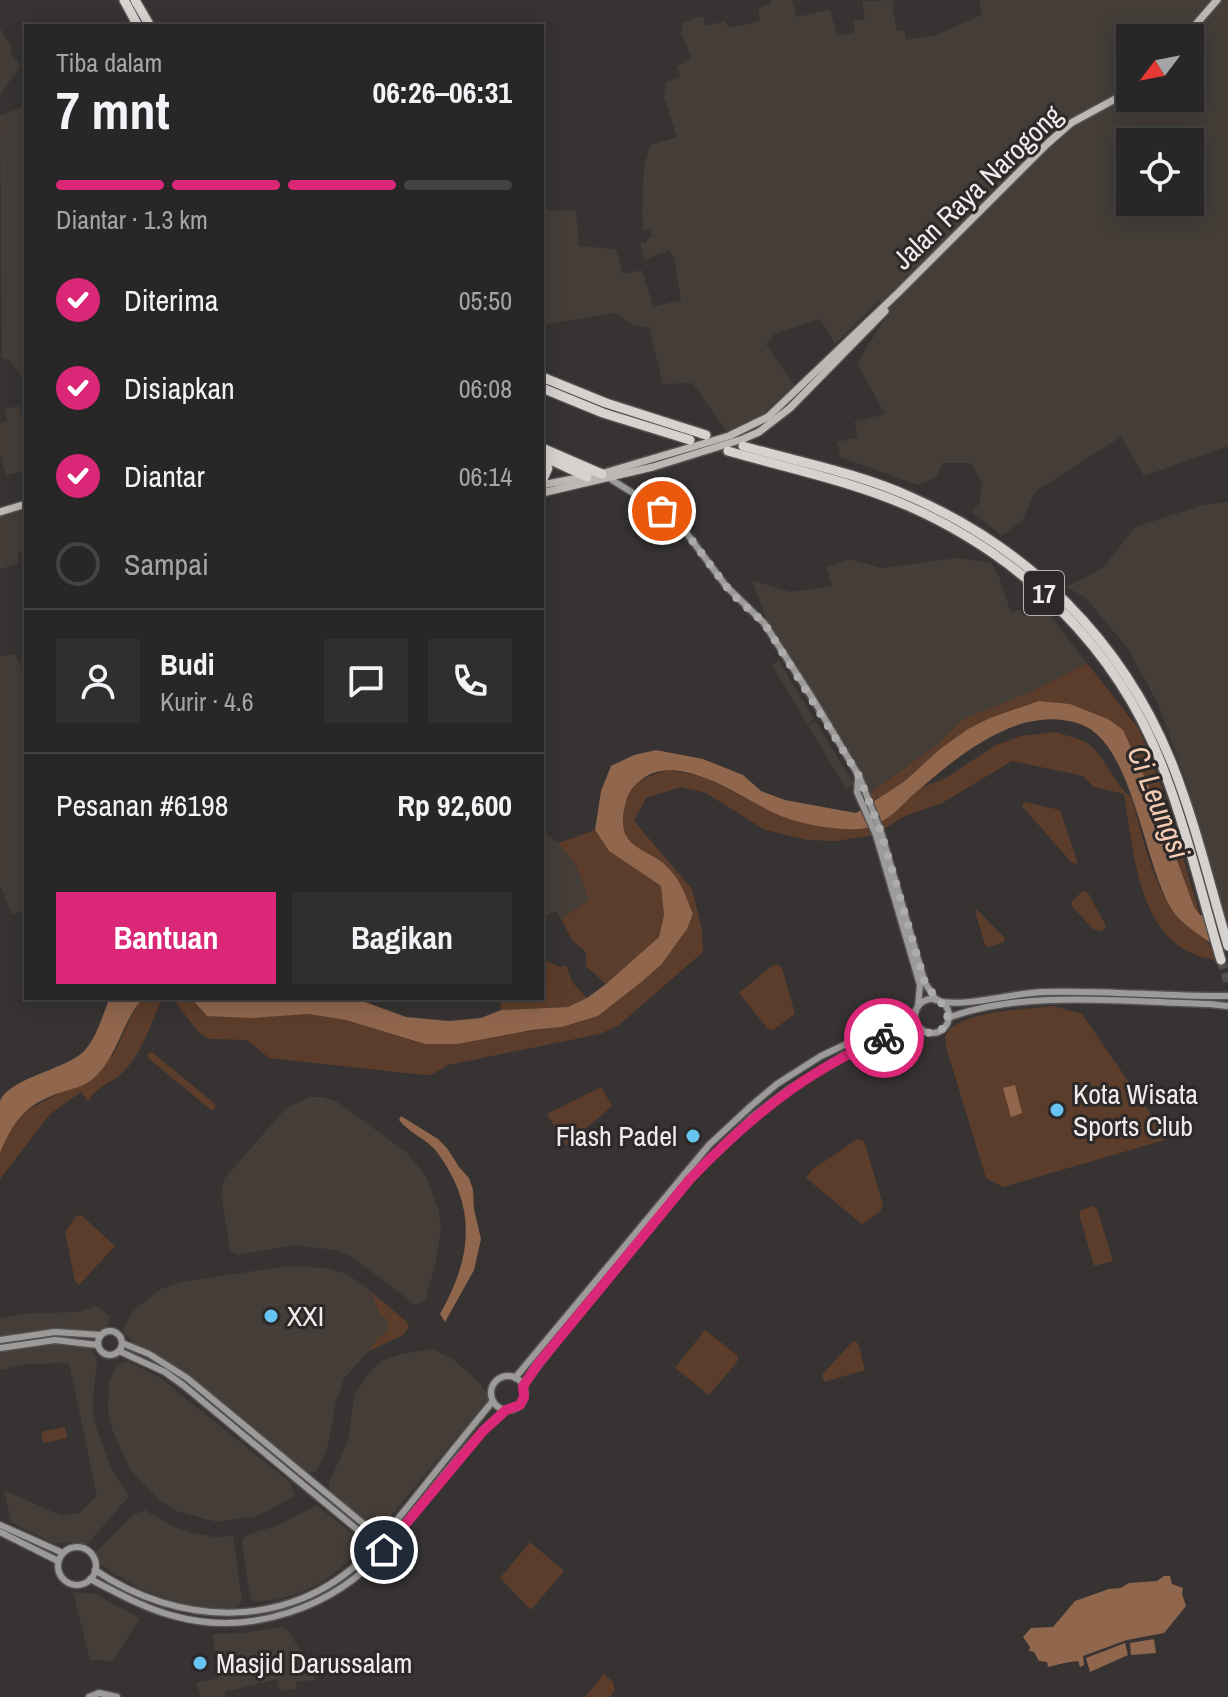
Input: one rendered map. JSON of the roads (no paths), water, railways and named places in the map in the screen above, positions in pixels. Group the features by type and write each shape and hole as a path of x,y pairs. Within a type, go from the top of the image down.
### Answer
{"highway":[{"path":"124,0 136,24"},
{"path":"135,0 149,24"},
{"path":"544,378 606,403 706,435"},
{"path":"544,389 603,413 690,440"},
{"name":"17","path":"743,446 866,481 943,511 1009,551 1069,603 1114,656 1152,719 1172,763 1208,897 1221,960"},
{"path":"544,449 606,478"},
{"name":"17","path":"728,451 905,504 1003,559 1062,610 1106,662 1143,724 1228,946"},
{"path":"544,459 588,480"}],"main road":[{"path":"1196,24 1217,0"},
{"name":"Jalan Raya Narogong","path":"606,478 729,436 768,417 1063,129 1116,98"},
{"name":"Jalan Raya Narogong","path":"544,483 606,478 743,439 774,422 880,317 898,293"},
{"path":"545,493 565,491 606,478 621,478 653,467"},
{"name":"Jalan Raya Narogong","path":"545,493 588,480"},
{"path":"0,512 24,505"}],"street":[{"path":"606,478 643,499"},
{"path":"621,478 623,483 682,527 726,586 764,623 859,776 864,802 875,826 925,983 947,1009 948,1018 940,1031 929,1033 920,1029 915,1021 920,985 875,826"},
{"path":"515,1378 633,1230 709,1145 750,1103 832,1047 917,1009 926,1000 956,1004 1026,993 1067,991 1173,997 1228,996"},
{"path":"948,1018 981,1008 1066,1001 1228,1006"},
{"path":"523,1386 690,1179 717,1151 789,1089 890,1036 920,1029"},
{"path":"709,1145 717,1151"},
{"path":"636,1254 637,1245"},
{"path":"0,1340 55,1332 101,1335 107,1331 114,1332 120,1347 170,1366 214,1406 374,1538 316,1485 214,1406"},
{"path":"98,1345 101,1335"},
{"path":"0,1348 55,1340 98,1345 107,1355 120,1347"},
{"path":"90,1579 130,1601 190,1620 236,1622 287,1613 311,1604 341,1587 372,1563 483,1431 506,1410 520,1405 524,1397 523,1386 515,1378 502,1378 495,1383 491,1392 493,1401 506,1410"},
{"path":"95,1570 135,1593 162,1604 216,1613 285,1604 306,1596 336,1580 365,1556 493,1401"},
{"path":"0,1525 63,1553"},
{"path":"0,1532 58,1561"},
{"path":"393,1538 394,1547"},
{"path":"74,1547 87,1550 94,1559 95,1570 90,1579 78,1584 61,1576 58,1561 63,1553 74,1547"},
{"path":"306,1596 310,1587"},
{"path":"341,1587 350,1589"},
{"path":"285,1604 287,1613"},
{"path":"237,1612 248,1606"},
{"path":"209,1607 216,1613"},
{"path":"89,1697 99,1693 117,1697"}],"tunnel":[{"path":"1221,960 1228,982"}],"place":[{"name":"Kota Wisata Sports Club","path":"1057,1110"},
{"name":"Flash Padel","path":"693,1136"},
{"name":"XXI","path":"271,1316"},
{"name":"Masjid Darussalam","path":"200,1663"}],"water label":[{"name":"Ci Leungsi","path":"1159,802"}]}
